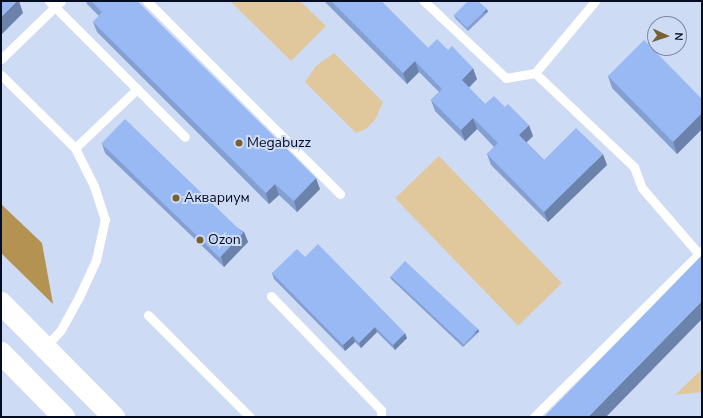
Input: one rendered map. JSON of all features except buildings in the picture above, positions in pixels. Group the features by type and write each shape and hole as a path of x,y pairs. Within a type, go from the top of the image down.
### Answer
{"main road":[{"path":"1,304 114,417"},
{"path":"20,372 45,347"},
{"path":"1,352 57,413"}],"lane":[{"path":"147,1 340,194"},
{"path":"424,1 506,78 535,73 595,1"},
{"path":"1,59 55,3 185,137"},
{"path":"534,417 700,252 642,188 634,167 535,73"},
{"path":"1,75 75,148 94,186 105,219 96,260 60,331 45,347"},
{"path":"75,148 137,89"},
{"path":"271,296 381,410 381,417"},
{"path":"148,314 250,417"}],"shaded area":[{"path":"230,1 300,1 326,26 291,61"},
{"path":"334,53 383,102 375,120 366,129 356,133 305,82 316,66"},
{"path":"439,156 562,283 518,326 395,198"},
{"path":"1,204 42,243 53,304 1,253"},
{"path":"702,369 702,392 675,395"}],"place":[{"name":"Megabuzz","path":"239,143"},
{"name":"Аквариум","path":"176,198"},
{"name":"Ozon","path":"200,240"}]}
